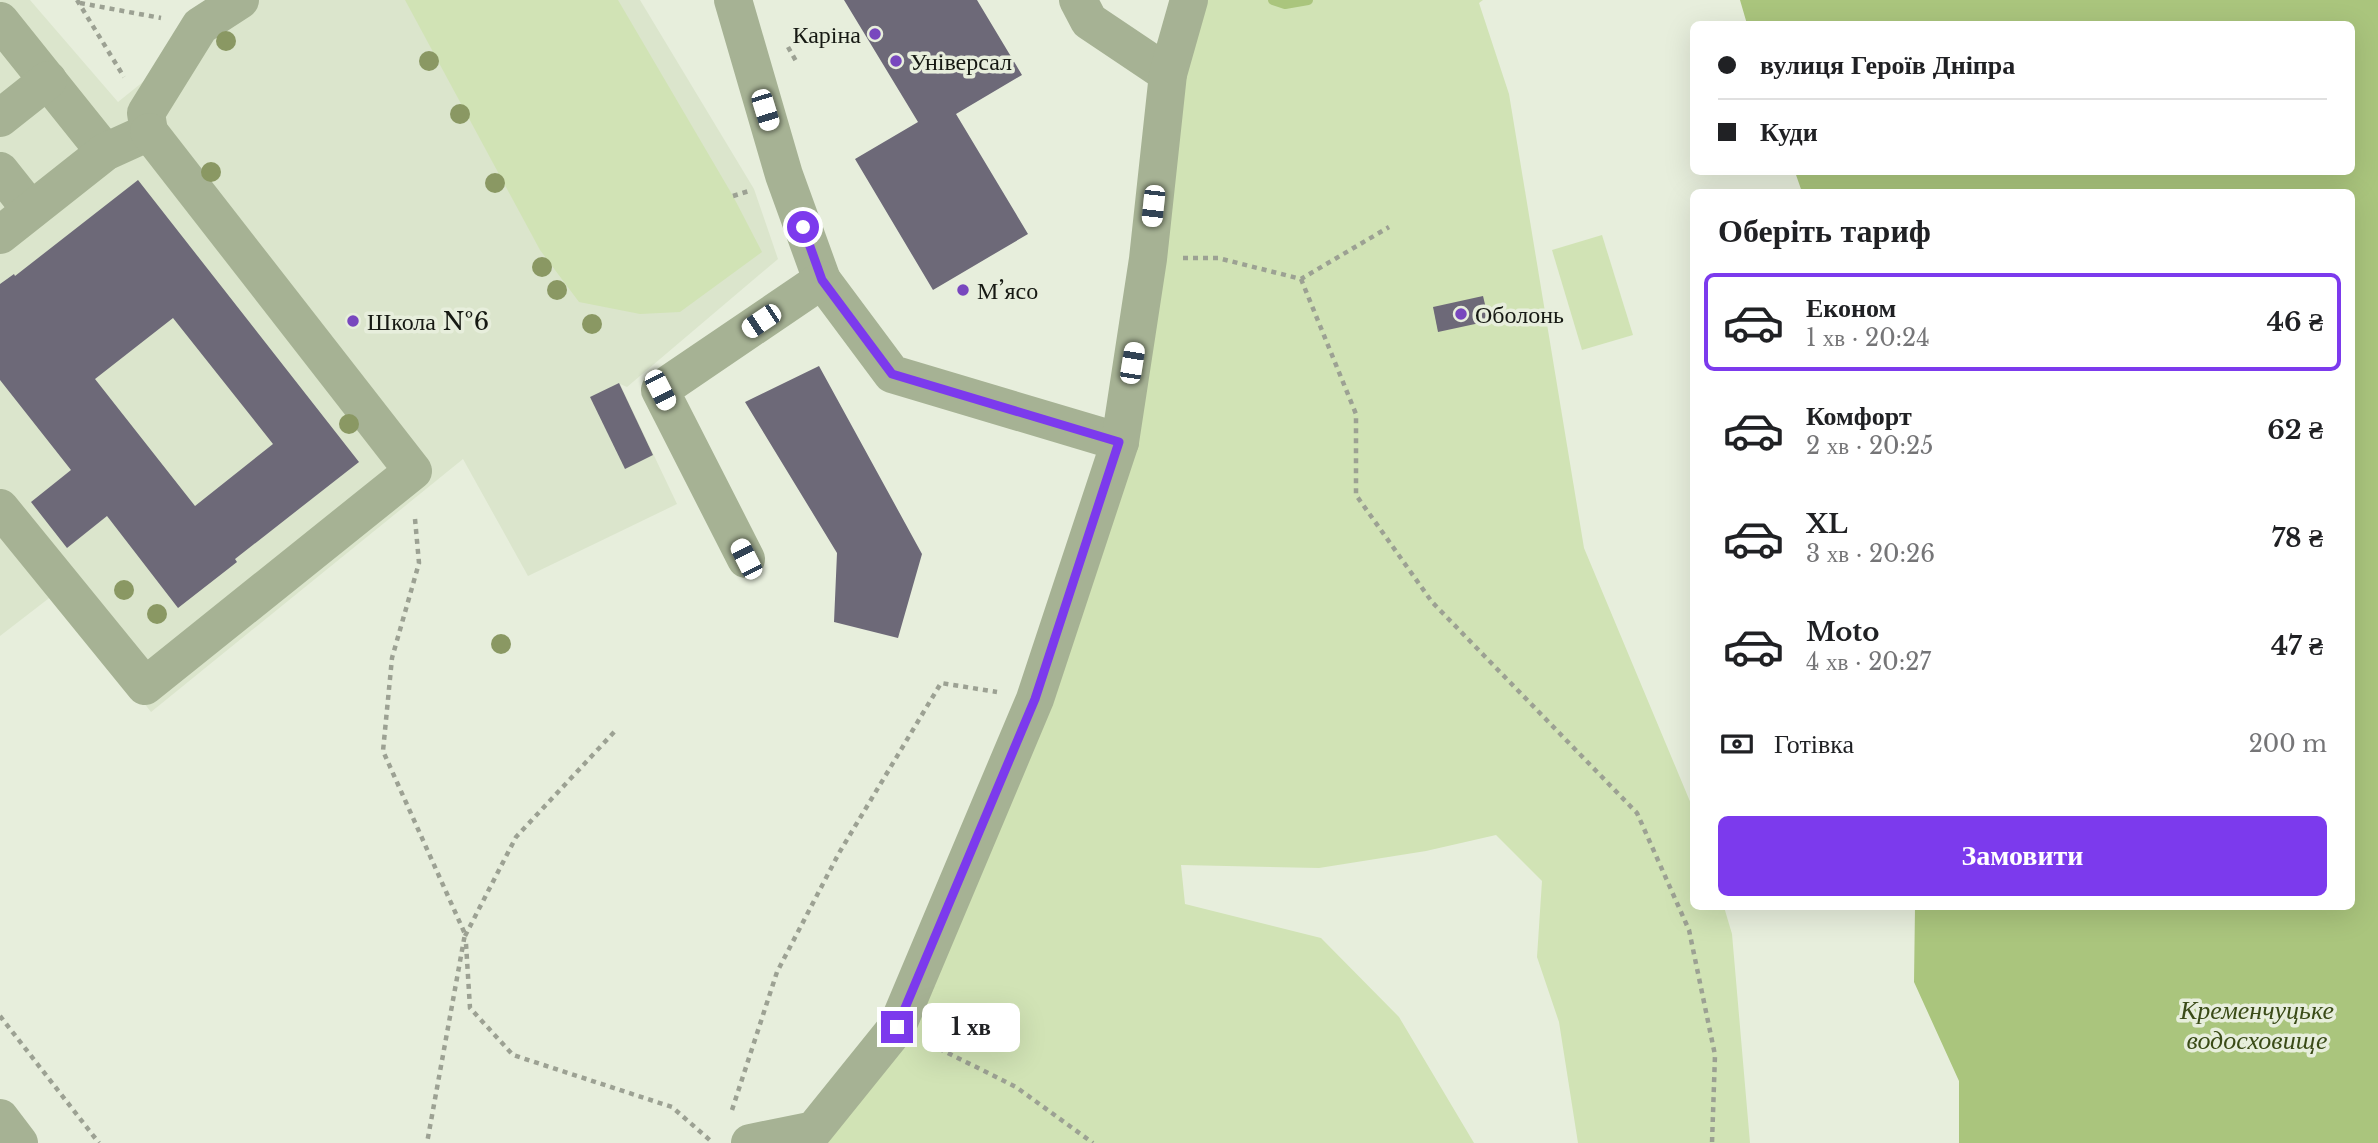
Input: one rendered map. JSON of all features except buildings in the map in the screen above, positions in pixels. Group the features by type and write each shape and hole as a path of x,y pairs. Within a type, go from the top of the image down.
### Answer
{"street":[{"path":"0,235 105,152 148,123 200,26 240,0"},
{"path":"733,0 784,175 822,280 892,374 1119,442"},
{"path":"1079,0 1089,21 1168,74"},
{"path":"740,1130 814,1130 897,1027 1035,699 1119,442 1147,259 1168,74 1187,6"},
{"path":"0,20 105,152"},
{"path":"0,118 48,80"},
{"path":"0,508 145,686 413,471 148,123"},
{"path":"0,171 31,210"},
{"path":"746,559 660,390 822,280"},
{"path":"0,1118 19,1143"}],"path":[{"path":"78,1 200,26"},
{"path":"78,1 148,123"},
{"path":"1147,259 1218,258 1301,279 1389,227"},
{"path":"1301,279 1356,414 1356,495 1432,601 1637,813 1689,930 1715,1055 1712,1143"},
{"path":"413,471 419,563 392,658 383,751 465,934 470,1008 513,1055 672,1107 713,1143"},
{"path":"740,1130 777,972 839,853 941,683 1035,699"},
{"path":"427,1143 465,934 516,837 616,730"},
{"path":"0,1016 99,1143"},
{"path":"897,1027 1017,1087 1093,1143"}],"shaded area":[{"name":"Школа №6","path":"0,0 30,0 118,102 211,27 254,0 640,0 754,189 778,259 627,387 620,384 677,504 528,576 463,459 151,712 57,592 0,636"},
{"path":"405,0 618,0 733,196 762,252 680,312 640,314 579,302 540,250"},
{"path":"1189,0 1483,0 1479,3 1509,94 1584,548 1690,801 1690,910 1725,910 1732,934 1750,1143 1578,1143 1559,1022 1537,957 1542,881 1496,835 1426,851 1319,868 1181,865 1185,904 1321,938 1399,1017 1474,1143 798,1143 897,1027 1120,442"},
{"path":"1602,235 1633,335 1582,350 1552,250"}],"water":[{"name":"Кременчуцьке водосховище","path":"1740,0 2378,0 2378,1143 1959,1143 1959,1081 1914,982 1915,910 2355,910 2355,189 1801,189 1796,175 2355,175 2355,21 1746,21"}],"waterway":[{"path":"1273,0 1285,4 1308,0"}],"place":[{"name":"Каріна","path":"875,34"},
{"name":"Універсал","path":"896,61"},
{"name":"М’ясо","path":"963,290"},
{"name":"Оболонь","path":"1461,314"},
{"name":"Школа №6","path":"353,321"}],"route":[{"path":"803,227 822,280 892,374 1119,442 1035,699 897,1027"}]}
